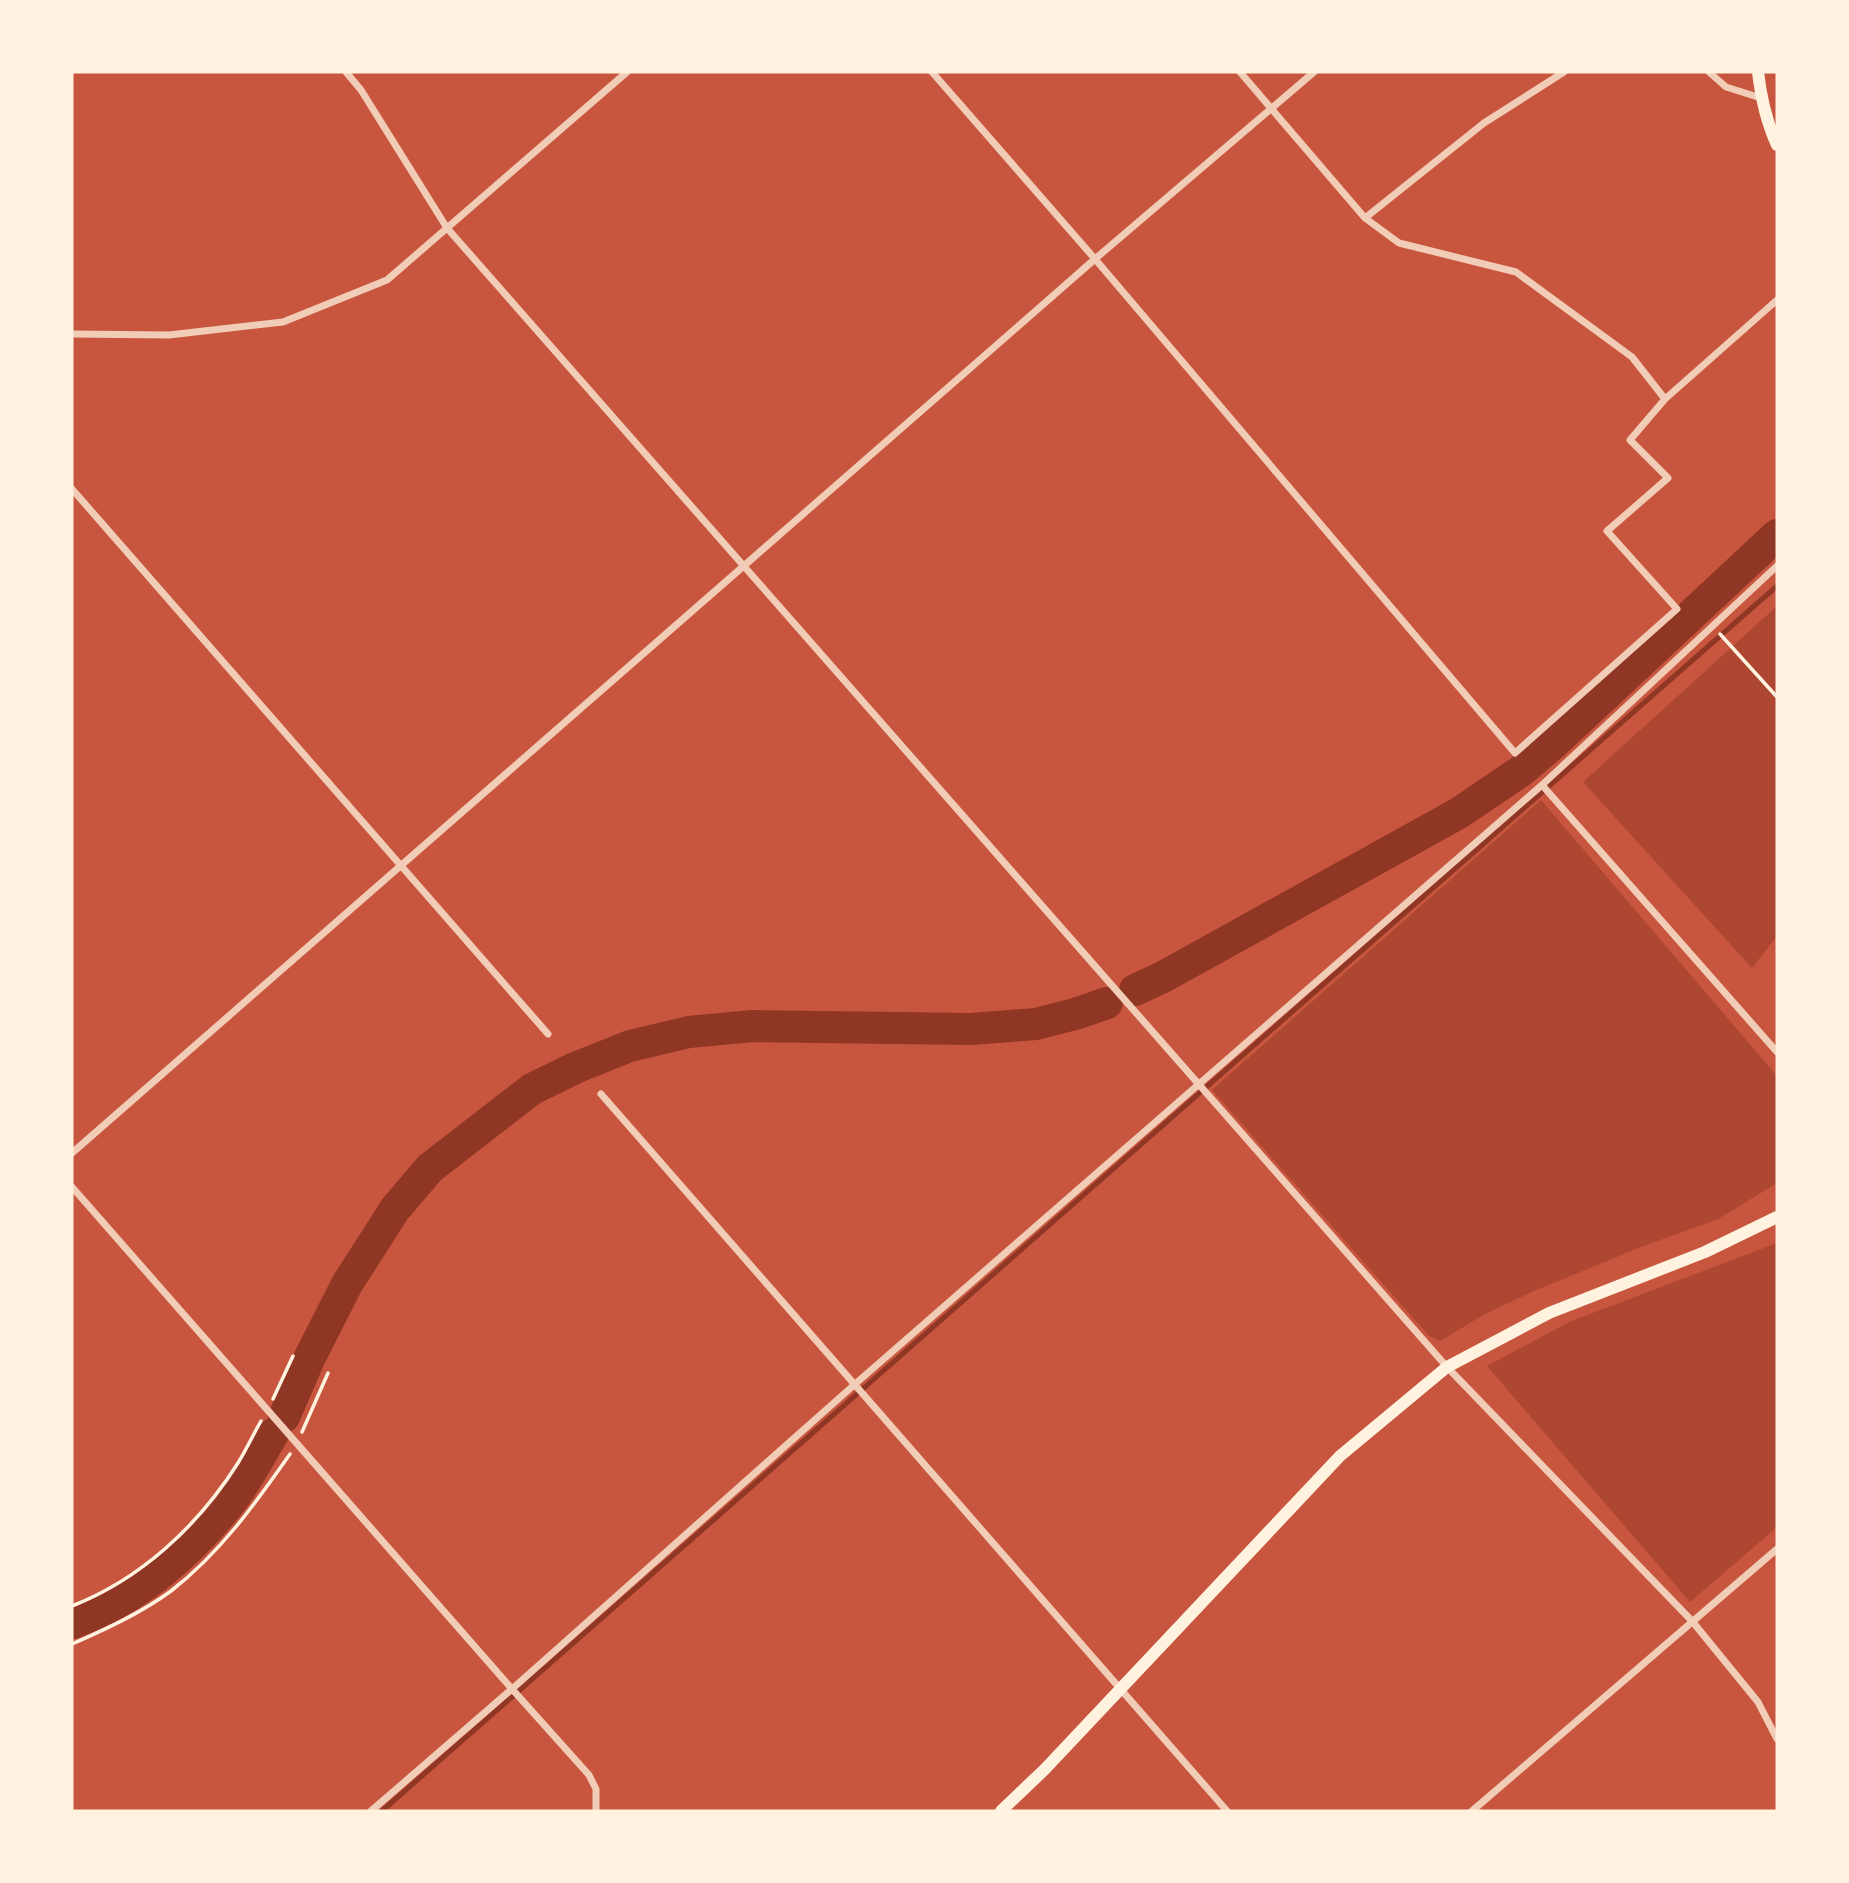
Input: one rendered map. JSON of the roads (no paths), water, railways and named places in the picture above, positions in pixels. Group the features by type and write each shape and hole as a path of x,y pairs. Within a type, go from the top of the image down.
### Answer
{"main road":[{"path":"1758,72 1761,98 1777,145"},
{"path":"1001,1811 1045,1769 1340,1456 1447,1367 1549,1313 1704,1252 1777,1217"}],"street":[{"path":"346,72 447,228 1447,1367 1692,1621 1758,1702 1777,1740"},
{"path":"72,334 169,335 283,322 387,280 627,72"},
{"path":"932,72 1096,259 1516,753 1676,609 1607,531 1668,478 1630,440 1665,400 1777,300"},
{"path":"1240,72 1365,218 1399,243 1516,272 1632,356 1665,400"},
{"path":"72,1153 1314,72"},
{"path":"1365,218 1484,123 1564,72"},
{"path":"1709,72 1726,87 1761,98"},
{"path":"72,489 548,1034"},
{"path":"371,1811 854,1385 1542,785 1777,566"},
{"path":"1542,785 1777,1052"},
{"path":"601,1094 1227,1811"},
{"path":"72,1187 589,1775 596,1789 596,1811"},
{"path":"1472,1811 1777,1549"}],"waterway":[{"path":"1135,990 1459,813 1521,771 1777,535"},
{"path":"382,1811 1777,586"},
{"path":"284,1417 310,1357 347,1284 395,1209 430,1168 532,1089 630,1046 689,1032 752,1026 971,1029 1036,1024 1107,1003"},
{"path":"72,1623 118,1602 181,1556 233,1499 273,1434"}]}
